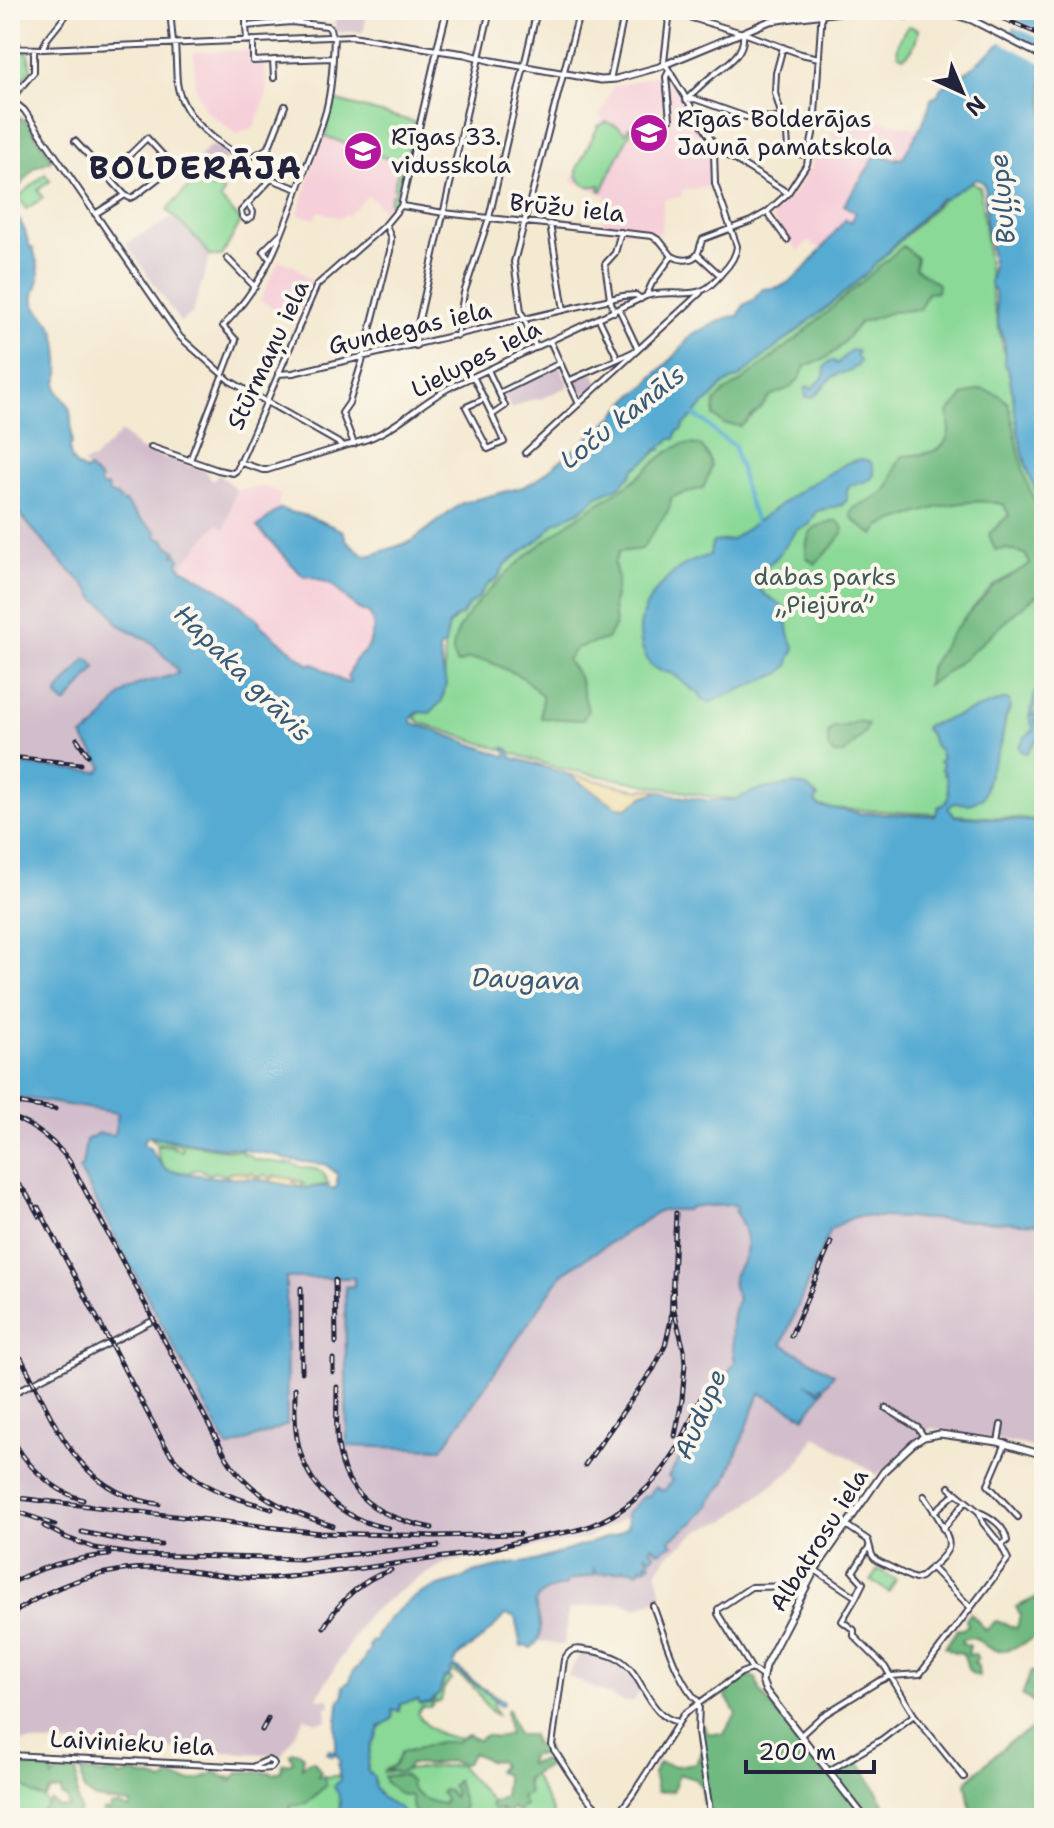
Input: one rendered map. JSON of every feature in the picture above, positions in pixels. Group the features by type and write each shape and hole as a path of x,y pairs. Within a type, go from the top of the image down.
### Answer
{"street":[{"path":"43,49 67,10"},
{"path":"170,10 177,85 193,119 229,150 242,157 269,147 285,106"},
{"path":"246,10 253,61 333,58"},
{"name":"Stūrmaņu iela","path":"151,447 228,473 237,470 317,285 386,224 401,206 447,10"},
{"path":"416,346 415,337 490,10"},
{"path":"457,336 464,293 489,218 537,10"},
{"path":"536,348 523,320 514,267 580,10"},
{"path":"610,80 625,10"},
{"path":"525,453 720,275 737,250 715,184 713,146 664,58 668,10 819,58"},
{"path":"10,48 352,36 610,80 667,68 684,57 770,21 822,12 862,11 908,16 946,12 972,20 1044,57"},
{"path":"644,298 672,256 680,260 693,258 703,239 767,212 788,193 803,170 814,129 822,12"},
{"path":"190,460 236,340 223,326 255,287 284,230 326,109 333,58 333,37 329,27 276,22 246,26"},
{"path":"686,100 732,61 743,45 742,34"},
{"path":"10,40 17,43 18,49"},
{"path":"783,47 776,73 775,93 787,129 788,148 809,156"},
{"path":"34,49 34,72 12,100 24,110 177,334 241,389 344,446"},
{"path":"273,60 274,78"},
{"path":"667,68 670,119"},
{"path":"686,100 695,99 746,117 784,118"},
{"path":"75,141 130,198 172,165 147,138 109,175"},
{"path":"713,146 788,193"},
{"path":"242,157 249,171 298,189"},
{"path":"248,204 271,179"},
{"path":"95,214 125,195"},
{"name":"Brūžu iela","path":"401,206 647,235 656,238 672,256"},
{"path":"767,212 787,240"},
{"path":"354,444 342,413 349,403 363,358 391,245 390,230 386,224"},
{"path":"550,224 564,310"},
{"path":"270,259 263,251 284,230"},
{"path":"621,232 615,253 605,264 610,299 637,350"},
{"path":"697,254 720,275"},
{"path":"227,258 255,287"},
{"name":"Lielupes iela","path":"239,462 267,470 354,444 382,433 431,397 644,298 663,292 702,291"},
{"name":"Gundegas iela","path":"278,374 363,358 610,299 632,295 644,298"},
{"path":"599,319 618,359"},
{"path":"550,341 579,404"},
{"path":"568,381 637,350"},
{"path":"499,393 560,363"},
{"path":"601,367 607,379"},
{"path":"488,370 504,408 492,415"},
{"path":"474,377 504,442 488,449 466,407 484,399"},
{"path":"10,1395 150,1322"},
{"path":"886,1408 918,1428 924,1437 940,1434 1006,1443 1044,1455"},
{"path":"998,1442 1001,1425"},
{"name":"Albatrosu iela","path":"762,1676 815,1570 884,1471 924,1437"},
{"path":"1006,1443 988,1485 1018,1517"},
{"path":"949,1487 1005,1531 1007,1541 1001,1545"},
{"path":"934,1512 956,1493"},
{"path":"846,1525 868,1540 876,1560 915,1579 921,1577 948,1550 950,1543 924,1496"},
{"path":"943,1529 966,1501"},
{"path":"800,1736 822,1716 890,1676 920,1674 1008,1559 1001,1545 988,1532 979,1512"},
{"path":"870,1545 853,1572 863,1583 842,1621 854,1630 854,1636 879,1660 914,1715 964,1777"},
{"path":"931,1567 970,1607"},
{"path":"815,1570 856,1597"},
{"path":"804,1588 751,1587 718,1609 718,1614 752,1669 762,1676 763,1686 865,1818"},
{"path":"653,1606 675,1665 689,1691 699,1702 698,1733 710,1818"},
{"path":"678,1722 660,1713 638,1679 621,1661 602,1652 587,1650 576,1649 566,1654 552,1745 592,1803 611,1818 636,1790 684,1714 741,1673 752,1669"},
{"path":"828,1771 881,1740 914,1715"},
{"name":"Laivinieku iela","path":"10,1755 252,1767"}],"shaded area":[{"path":"337,10 368,10 363,32 334,32"},
{"path":"250,50 251,64 265,65 267,94 254,128 237,134 205,110 195,85 194,52"},
{"name":"Rīgas Bolderājas Jaunā pamatskola","path":"656,75 657,82 671,81 709,141 713,186 682,190 682,197 664,199 661,234 602,227 606,196 571,181 602,119 599,117 613,87"},
{"name":"Rīgas 33. vidusskola","path":"333,98 415,122 394,205 383,211 367,196 348,216 345,214 340,218 319,211 315,219 298,214"},
{"path":"844,107 867,109 866,117 920,129 920,132 903,158 896,160 844,205 857,212 850,222 845,219 823,246 818,248 808,241 799,252 770,215 795,192 807,169 812,169 813,152 836,156 839,147 830,132 840,132"},
{"path":"10,108 20,117 10,167"},
{"path":"210,146 219,147 228,157 212,173 200,160"},
{"path":"173,218 199,241 210,256 192,314 180,322 126,243"},
{"path":"279,260 294,266 313,283 296,319 260,301"},
{"path":"559,365 569,386 511,409 503,392"},
{"path":"593,372 599,384 577,398 570,382"},
{"path":"121,432 139,449 205,471 213,481 218,474 236,489 225,529 218,524 182,568 178,564 180,559 176,551 83,464 90,459 92,461"},
{"path":"265,487 280,493 279,509 258,527 263,534 301,574 331,584 372,618 374,628 368,648 355,660 349,683 309,665 221,590 182,568 231,511 236,489"},
{"path":"10,503 60,561 109,609 118,624 151,642 178,674 127,690 91,732 82,736 103,767 99,772 10,764"},
{"path":"10,1096 119,1113 115,1136 80,1169 228,1448 287,1425 286,1278 354,1278 354,1286 345,1287 347,1446 441,1449 563,1273 661,1210 686,1210 705,1205 737,1207 747,1244 745,1258 733,1279 734,1293 738,1298 733,1309 731,1336 735,1362 703,1413 693,1437 668,1477 673,1480 663,1492 645,1496 626,1514 627,1517 587,1538 445,1563 415,1580 367,1615 317,1697 329,1698 327,1721 316,1722 305,1717 282,1755 10,1741"},
{"path":"859,1216 1044,1224 1044,1451 931,1428 878,1475 815,1436 796,1467 727,1520 698,1531 666,1557 657,1572 662,1597 636,1609 621,1602 569,1609 564,1645 539,1641 541,1631 535,1602 540,1596 567,1581 595,1575 594,1569 605,1573 622,1570 622,1564 630,1571 646,1561 649,1566 651,1563 645,1553 654,1553 650,1549 656,1542 688,1527 700,1517 708,1502 725,1483 760,1393 806,1417 817,1397 806,1384 820,1387 834,1374 782,1345 830,1230 847,1219"},
{"path":"580,1654 601,1655 631,1676 641,1689 633,1702 624,1702 568,1676"}],"green space":[{"path":"909,26 918,29 918,33 912,49 903,57 898,54 898,47"},
{"path":"10,52 28,52 31,69 10,91"},
{"path":"333,100 415,122 394,204 389,202 396,191 393,189 400,163 325,136"},
{"path":"20,117 51,157 50,161 35,167 12,192 10,166"},
{"path":"606,122 625,133 629,127 632,128 602,191 599,190 600,185 583,184 577,169 598,126"},
{"path":"45,174 50,181 38,190 43,198 26,209 19,197"},
{"name":"dabas parks „Piejūra”","path":"967,180 980,187 993,302 1022,432 1024,460 1036,489 1044,499 1044,820 808,807 706,796 558,768 421,723 414,717 443,697 443,633 503,562 537,533 651,457 730,377 858,278 958,184"},
{"path":"194,181 204,181 212,189 216,186 224,193 220,199 241,221 222,256 210,256 167,210"},
{"path":"903,246 917,258 915,268 938,284 937,292 927,293 920,309 892,312 859,323 838,349 823,360 805,366 800,378 790,388 770,396 741,426 724,424 714,416 715,402 725,391 796,339"},
{"path":"981,389 999,395 1008,403 1025,476 1044,516 1044,590 958,663 927,685 929,669 965,617 994,585 1030,564 1025,554 1007,549 995,550 989,534 1009,515 1004,505 959,503 880,526 874,535 852,518 851,512 886,490 903,456 925,454 940,448 948,435 948,413 964,395"},
{"path":"684,444 700,445 708,456 710,470 703,488 672,497 669,509 642,549 619,552 614,563 618,578 613,606 615,625 607,639 576,648 567,660 579,677 588,710 583,720 541,718 542,696 524,678 488,661 469,659 457,664 453,652 456,636 466,618 498,581 555,533 630,483 669,451"},
{"path":"838,521 844,529 837,542 815,564 806,557 809,534 822,524"},
{"path":"858,721 868,724 864,734 844,754 835,754 828,747 828,733 833,727"},
{"path":"150,1137 243,1151 242,1154 250,1155 253,1159 318,1170 330,1184 303,1188 302,1182 274,1175 271,1180 246,1173 233,1172 227,1176 215,1172 209,1174 199,1169 190,1173 166,1170 156,1146 182,1151 183,1146 156,1143"},
{"path":"878,1569 896,1580 889,1592 871,1581"},
{"path":"1044,1594 1044,1660 1038,1635 1022,1645 1003,1650 991,1649 976,1638 963,1639 962,1643 970,1646 968,1655 975,1654 978,1659 974,1662 978,1666 979,1676 970,1672 962,1653 945,1647 958,1629 968,1625 966,1620 970,1613 986,1630 996,1621 1017,1628 1020,1615 1016,1607"},
{"path":"454,1668 496,1699 493,1705 497,1715 490,1711 470,1684 450,1673"},
{"path":"1044,1670 1044,1818 972,1818 966,1783 1008,1743 1042,1723 1037,1705 1022,1695 1031,1672"},
{"path":"748,1676 756,1678 760,1691 827,1777 859,1762 893,1818 712,1818 704,1803 702,1787 695,1779 679,1774 673,1791 657,1792 653,1773 659,1763 676,1766 696,1763 702,1751 700,1727 703,1724 707,1733 724,1734 736,1714 722,1690"},
{"path":"445,1677 452,1679 444,1688 441,1701 430,1707 422,1707 417,1713 436,1732 462,1739 409,1751 401,1755 395,1765 382,1772 459,1765 507,1818 195,1818 205,1776 291,1780 368,1773 372,1743 380,1727 392,1719 392,1710 399,1711 400,1704 408,1702 431,1702 439,1694"},
{"path":"508,1709 517,1735 532,1735 534,1744 547,1747 549,1755 531,1755 529,1764 543,1760 551,1764 525,1779 529,1794 521,1797 525,1805 517,1811 512,1808 509,1813 494,1810 490,1804 504,1796 506,1779 504,1774 496,1772 502,1766 499,1761 473,1753 462,1764 449,1761 429,1765 410,1764 400,1772 386,1769 395,1765 402,1751 439,1742 456,1742 467,1735 478,1740 486,1735 495,1738 509,1734"},
{"path":"293,1752 304,1756 302,1768 309,1761 314,1761 321,1772 318,1776 324,1776 326,1785 307,1803 290,1805 292,1818 104,1818 101,1816 104,1810 109,1812 111,1806 129,1809 131,1804 95,1799 84,1791 81,1771 105,1774 113,1771 120,1777 135,1772 163,1782 172,1777 194,1781 215,1772 231,1781 239,1772 274,1774 281,1771 282,1764 293,1761 290,1754"},
{"path":"10,1765 32,1767 40,1796 48,1806 46,1818 10,1818"},
{"path":"10,1765 51,1768 52,1778 61,1769 77,1772 80,1811 76,1818 35,1818 51,1801 59,1807 68,1807 67,1798 61,1796 61,1790 50,1791 44,1798 24,1786 16,1789 10,1779"},
{"path":"530,1769 553,1812 553,1818 517,1818"},
{"path":"404,1775 420,1796 443,1804 442,1790 449,1791 453,1797 452,1786 457,1780 464,1807 453,1813 455,1818 421,1818 413,1810 411,1796 400,1794 386,1783 384,1776"}],"sand":[{"path":"567,774 638,790 660,791 645,796 627,808 617,807"},
{"path":"233,1172 249,1176 251,1172 255,1178 265,1174 271,1180 274,1176 292,1178 303,1188 256,1179 228,1178 227,1174"}],"water":[{"path":"1016,10 1044,10 1044,41 1038,50 1041,53 1044,116 1044,507 1029,475 1020,441 1009,371 1004,363 1005,344 998,323 995,292 990,284 993,263 986,226 985,188 983,182 976,179 941,198 841,296 741,376 723,385 677,432 675,439 661,447 662,450 657,449 618,487 555,523 505,565 498,577 485,587 461,616 449,624 445,645 439,651 446,684 442,701 430,713 418,712 411,719 416,724 505,756 504,748 507,748 511,757 567,774 617,807 627,808 645,796 660,791 706,800 734,800 757,790 795,784 807,787 818,797 815,802 819,806 860,813 935,816 938,807 948,798 948,789 941,769 943,764 939,762 942,759 939,749 926,726 1009,700 1010,709 1001,744 983,798 970,804 954,803 948,808 955,816 1044,822 1044,1224 859,1216 830,1230 782,1344 834,1374 824,1387 820,1386 823,1391 806,1384 822,1393 805,1417 760,1393 725,1483 693,1523 670,1540 673,1544 659,1552 652,1546 650,1549 655,1554 651,1558 645,1553 651,1564 648,1566 646,1561 646,1568 641,1564 641,1570 636,1572 634,1569 624,1570 623,1567 623,1570 598,1574 594,1569 595,1575 568,1581 567,1585 545,1592 535,1602 540,1633 531,1648 521,1647 515,1617 505,1615 480,1640 460,1654 455,1666 504,1701 502,1705 498,1705 496,1700 453,1668 431,1702 420,1704 418,1700 400,1704 399,1711 392,1710 392,1719 379,1727 371,1745 367,1769 382,1798 401,1809 404,1818 338,1818 340,1801 334,1786 340,1780 340,1761 336,1753 332,1756 327,1753 329,1750 336,1751 343,1686 350,1681 354,1670 370,1649 368,1646 375,1642 389,1619 421,1594 469,1574 535,1561 617,1534 627,1527 626,1514 645,1495 648,1497 655,1487 664,1491 672,1480 668,1477 735,1362 732,1330 738,1298 733,1279 745,1255 746,1238 734,1205 661,1210 563,1273 442,1449 347,1446 345,1287 354,1286 354,1278 286,1278 287,1425 228,1448 79,1169 86,1140 99,1133 114,1135 118,1113 10,1096 10,764 99,772 103,767 82,736 96,727 128,690 178,673 151,642 118,624 109,609 95,599 10,503 10,198 38,266 35,305 55,332 59,365 57,390 70,411 70,455 73,462 86,471 89,469 101,480 103,487 109,489 109,493 125,502 157,532 159,539 163,538 176,551 174,555 180,559 178,564 182,568 221,590 309,665 316,665 349,683 347,676 355,660 368,648 374,628 372,618 331,584 301,574 257,527 279,509 284,509 343,531 347,541 364,555 372,555 412,541 462,503 523,487 537,480 614,416 675,356 692,334 738,316 744,305 763,289 782,286 800,273 846,219 851,222 856,213 844,205 877,154 902,159 923,123 931,99 1012,34","holes":["147,1136 324,1164 337,1174 337,1186 333,1189 326,1186 303,1188 256,1179 170,1171 143,1143"]},
{"path":"851,350 858,351 856,355 860,361 857,367 833,377 813,397 806,397 805,389 808,386 811,389 824,377 825,367 830,361 837,364"},
{"path":"861,459 870,461 874,473 872,477 849,486 847,500 842,505 817,511 809,525 797,530 778,556 757,576 760,589 782,605 788,615 788,630 795,649 788,666 781,673 709,703 674,675 650,664 640,638 642,616 652,596 668,578 684,565 710,555 713,542 731,540 802,489 849,462"},
{"path":"86,659 96,668 64,703 57,693"},
{"path":"1044,662 1044,704 1038,699 1031,716 1039,712 1035,720 1039,729 1044,727 1044,738 1036,740 1027,753 1022,752 1019,747 1034,730 1029,716"}],"pier":[{"path":"1013,19 1044,33 1044,40 1011,26"},
{"path":"1008,32 1044,51 1044,64 999,41"}],"waterway":[{"path":"690,413 735,446 756,523"}],"railway":[{"path":"983,10 1044,36"},
{"path":"77,739 88,755"},
{"path":"10,757 81,764"},
{"path":"10,1102 55,1109"},
{"path":"10,1116 43,1135 70,1162 235,1469 272,1501 333,1526"},
{"path":"10,1176 26,1193 39,1216"},
{"path":"38,1207 173,1457 196,1479 210,1487 272,1509"},
{"path":"585,1465 654,1368 665,1346 671,1320 676,1213"},
{"path":"791,1336 831,1242"},
{"path":"335,1280 336,1343"},
{"path":"673,1280 674,1310 685,1364 675,1436"},
{"path":"301,1288 302,1372"},
{"path":"21,1358 58,1430 88,1470 108,1486 131,1497 159,1504"},
{"path":"333,1359 333,1372"},
{"path":"337,1387 338,1448 345,1473 353,1486 362,1498 387,1514 432,1528"},
{"path":"295,1388 297,1438 301,1455 317,1485 341,1509 371,1524 388,1528"},
{"path":"10,1616 28,1603 68,1584 110,1572 154,1568 249,1578 290,1577 479,1552 587,1527 626,1506 658,1476 679,1445 702,1396"},
{"path":"10,1434 23,1456 40,1474 60,1490 83,1500"},
{"path":"10,1497 321,1533 437,1536 520,1534"},
{"path":"10,1509 55,1525"},
{"path":"44,1526 95,1548 137,1555 302,1559 438,1546"},
{"path":"82,1532 161,1545"},
{"path":"10,1584 58,1564 109,1555"},
{"path":"324,1627 352,1592 370,1579 391,1570"},
{"path":"262,1730 268,1719"}],"place":[{"name":"Rīgas Bolderājas Jaunā pamatskola","path":"649,133"},
{"name":"Rīgas 33. vidusskola","path":"363,151"}],"district":[{"name":"BOLDERĀJA","path":"196,168"}],"water label":[{"name":"Buļļupe","path":"1002,199"},
{"name":"Loču kanāls","path":"622,417"},
{"name":"Hapaka grāvis","path":"243,673"},
{"name":"Daugava","path":"526,979"},
{"name":"Audupe","path":"700,1414"}]}
